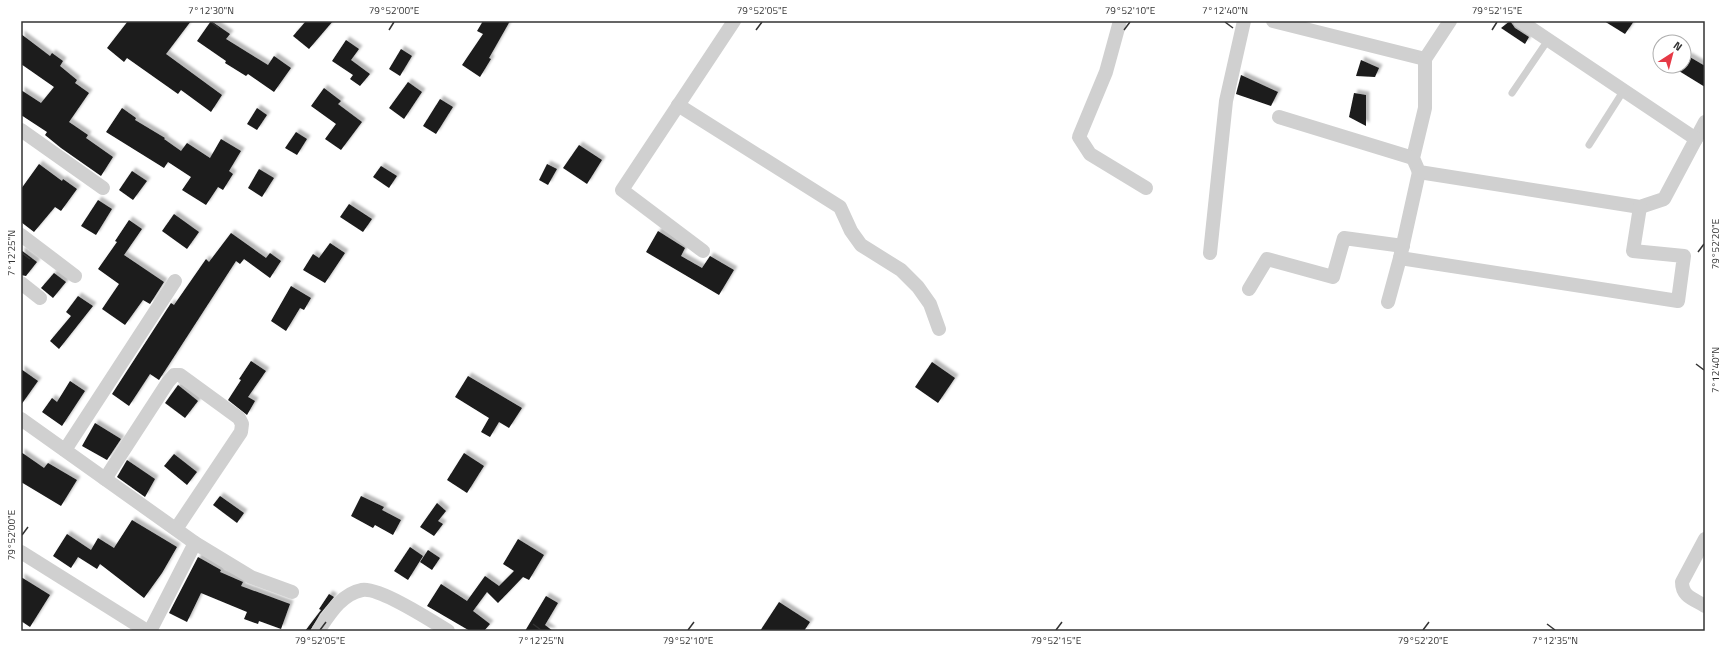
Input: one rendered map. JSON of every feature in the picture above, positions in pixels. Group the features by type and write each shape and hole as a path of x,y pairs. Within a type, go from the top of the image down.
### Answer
{"street":[{"path":"703,251 622,190 734,21"},
{"path":"1120,21 1106,72 1079,137 1090,154 1146,188"},
{"path":"1210,253 1226,101 1244,21"},
{"path":"1273,21 1424,59"},
{"path":"1388,302 1402,252 1419,172 1413,158 1426,108 1424,59 1450,21"},
{"path":"1520,21 1696,138"},
{"path":"678,104 840,207 851,231 861,245 901,270 918,287 930,304 939,329"},
{"path":"1279,117 1413,158"},
{"path":"1419,172 1640,207 1664,199 1705,122"},
{"path":"21,130 103,188"},
{"path":"1249,289 1267,259 1333,277 1344,238 1402,252 1678,302 1684,256 1633,251 1640,207"},
{"path":"21,235 75,276"},
{"path":"65,450 176,281"},
{"path":"21,283 40,298"},
{"path":"105,479 168,382 174,375 180,375 239,418 242,424 241,432 176,529"},
{"path":"21,419 195,543 251,577 292,592"},
{"path":"1705,539 1682,582 1682,589 1687,596 1705,606"},
{"path":"150,631 195,543"},
{"path":"21,552 147,631"},
{"path":"318,631 334,607 349,596 363,590 390,597 448,631"}],"lane":[{"path":"1512,93 1548,40"},
{"path":"1589,145 1624,90"}],"building":[{"path":"128,21 191,21 166,54 222,95 211,112 181,90 178,94 127,58 124,62 107,48"},
{"path":"211,21 230,34 226,39 268,65 274,56 291,68 274,92 248,74 246,76 225,63 226,61 197,41"},
{"path":"306,21 333,21 309,49 293,36"},
{"path":"483,21 510,21 480,77 462,65 483,34 477,31"},
{"path":"1510,21 1515,28 1529,37 1525,44 1501,28"},
{"path":"1604,21 1634,21 1625,34"},
{"path":"21,34 50,56 52,53 63,61 60,66 77,80 75,83 89,93 69,122 88,135 86,138 113,157 101,176 45,135 47,132 21,115 21,90 41,103 54,87 21,64"},
{"path":"346,40 359,49 351,60 370,74 360,86 350,79 353,75 332,61"},
{"path":"401,49 412,56 400,76 389,69"},
{"path":"1692,58 1705,66 1705,87 1684,74 1692,74"},
{"path":"1361,60 1379,68 1375,77 1356,76"},
{"path":"1241,75 1278,92 1271,106 1236,94"},
{"path":"408,82 422,92 404,119 389,108"},
{"path":"324,88 341,101 338,104 362,122 341,150 325,139 336,124 311,106"},
{"path":"1354,93 1366,95 1366,126 1349,117"},
{"path":"440,99 453,107 436,134 423,126"},
{"path":"122,108 136,118 135,120 165,138 164,139 181,151 187,143 210,158 221,139 241,151 229,171 233,174 223,190 218,187 206,205 182,190 191,177 168,162 164,168 106,132"},
{"path":"257,108 267,115 257,130 247,124"},
{"path":"296,132 307,139 297,155 285,148"},
{"path":"579,145 602,160 587,184 563,168"},
{"path":"39,164 62,181 63,179 77,189 61,211 55,207 34,232 21,222 21,189"},
{"path":"547,164 557,169 548,185 539,180"},
{"path":"381,166 397,176 389,188 373,177"},
{"path":"259,169 274,178 262,197 248,188"},
{"path":"132,171 147,181 133,200 119,190"},
{"path":"98,200 112,209 96,235 81,226"},
{"path":"349,204 372,219 363,232 340,217"},
{"path":"174,214 199,232 187,249 162,231"},
{"path":"129,220 142,229 124,255 164,282 150,304 143,300 125,325 102,309 119,284 98,269 117,242 115,241"},
{"path":"658,231 685,248 681,256 702,268 710,256 734,270 719,295 646,252"},
{"path":"231,233 266,258 270,253 281,261 270,278 244,259 240,264 236,261 159,380 150,374 129,406 112,394 171,303 174,305 206,259 209,262"},
{"path":"330,243 345,253 325,283 303,270 313,254 319,258"},
{"path":"21,250 37,262 26,276 21,275"},
{"path":"54,273 66,282 53,298 41,288"},
{"path":"291,286 311,298 304,310 300,308 286,331 271,321"},
{"path":"78,296 93,306 59,349 50,341 71,316 66,312"},
{"path":"251,361 266,371 248,397 255,401 247,415 228,400"},
{"path":"932,362 955,378 938,403 915,387"},
{"path":"21,369 38,381 21,405"},
{"path":"468,376 522,408 509,428 499,422 490,437 481,432 489,418 455,397"},
{"path":"70,381 85,391 62,426 42,412 52,398 57,402"},
{"path":"178,385 198,401 185,418 165,403"},
{"path":"95,423 121,439 107,460 82,446"},
{"path":"21,452 44,468 48,463 77,480 61,506 21,482"},
{"path":"464,453 484,466 467,493 447,480"},
{"path":"174,454 197,472 187,485 164,466"},
{"path":"127,460 155,479 145,497 117,477"},
{"path":"220,496 244,513 237,523 213,505"},
{"path":"361,496 384,507 382,510 401,520 393,535 375,525 373,528 351,516"},
{"path":"437,503 446,511 438,521 443,524 434,536 420,527"},
{"path":"132,520 177,547 162,573 144,598 100,564 97,569 78,557 71,568 53,556 67,534 91,550 98,538 114,548"},
{"path":"518,539 544,555 529,580 523,577 498,603 487,592 473,611 490,624 484,631 470,631 427,606 441,584 467,601 485,576 499,586 514,571 503,564"},
{"path":"410,547 423,556 408,580 394,571"},
{"path":"428,550 440,558 432,570 420,562"},
{"path":"198,557 221,570 220,572 243,582 241,586 290,604 281,629 259,621 258,624 244,619 247,612 201,593 187,622 169,613"},
{"path":"21,577 50,595 30,627 21,621"},
{"path":"329,594 334,597 320,614 310,631 305,631 321,610 319,609"},
{"path":"546,596 558,603 545,625 553,631 525,631"},
{"path":"779,602 810,622 804,631 760,631"}]}
